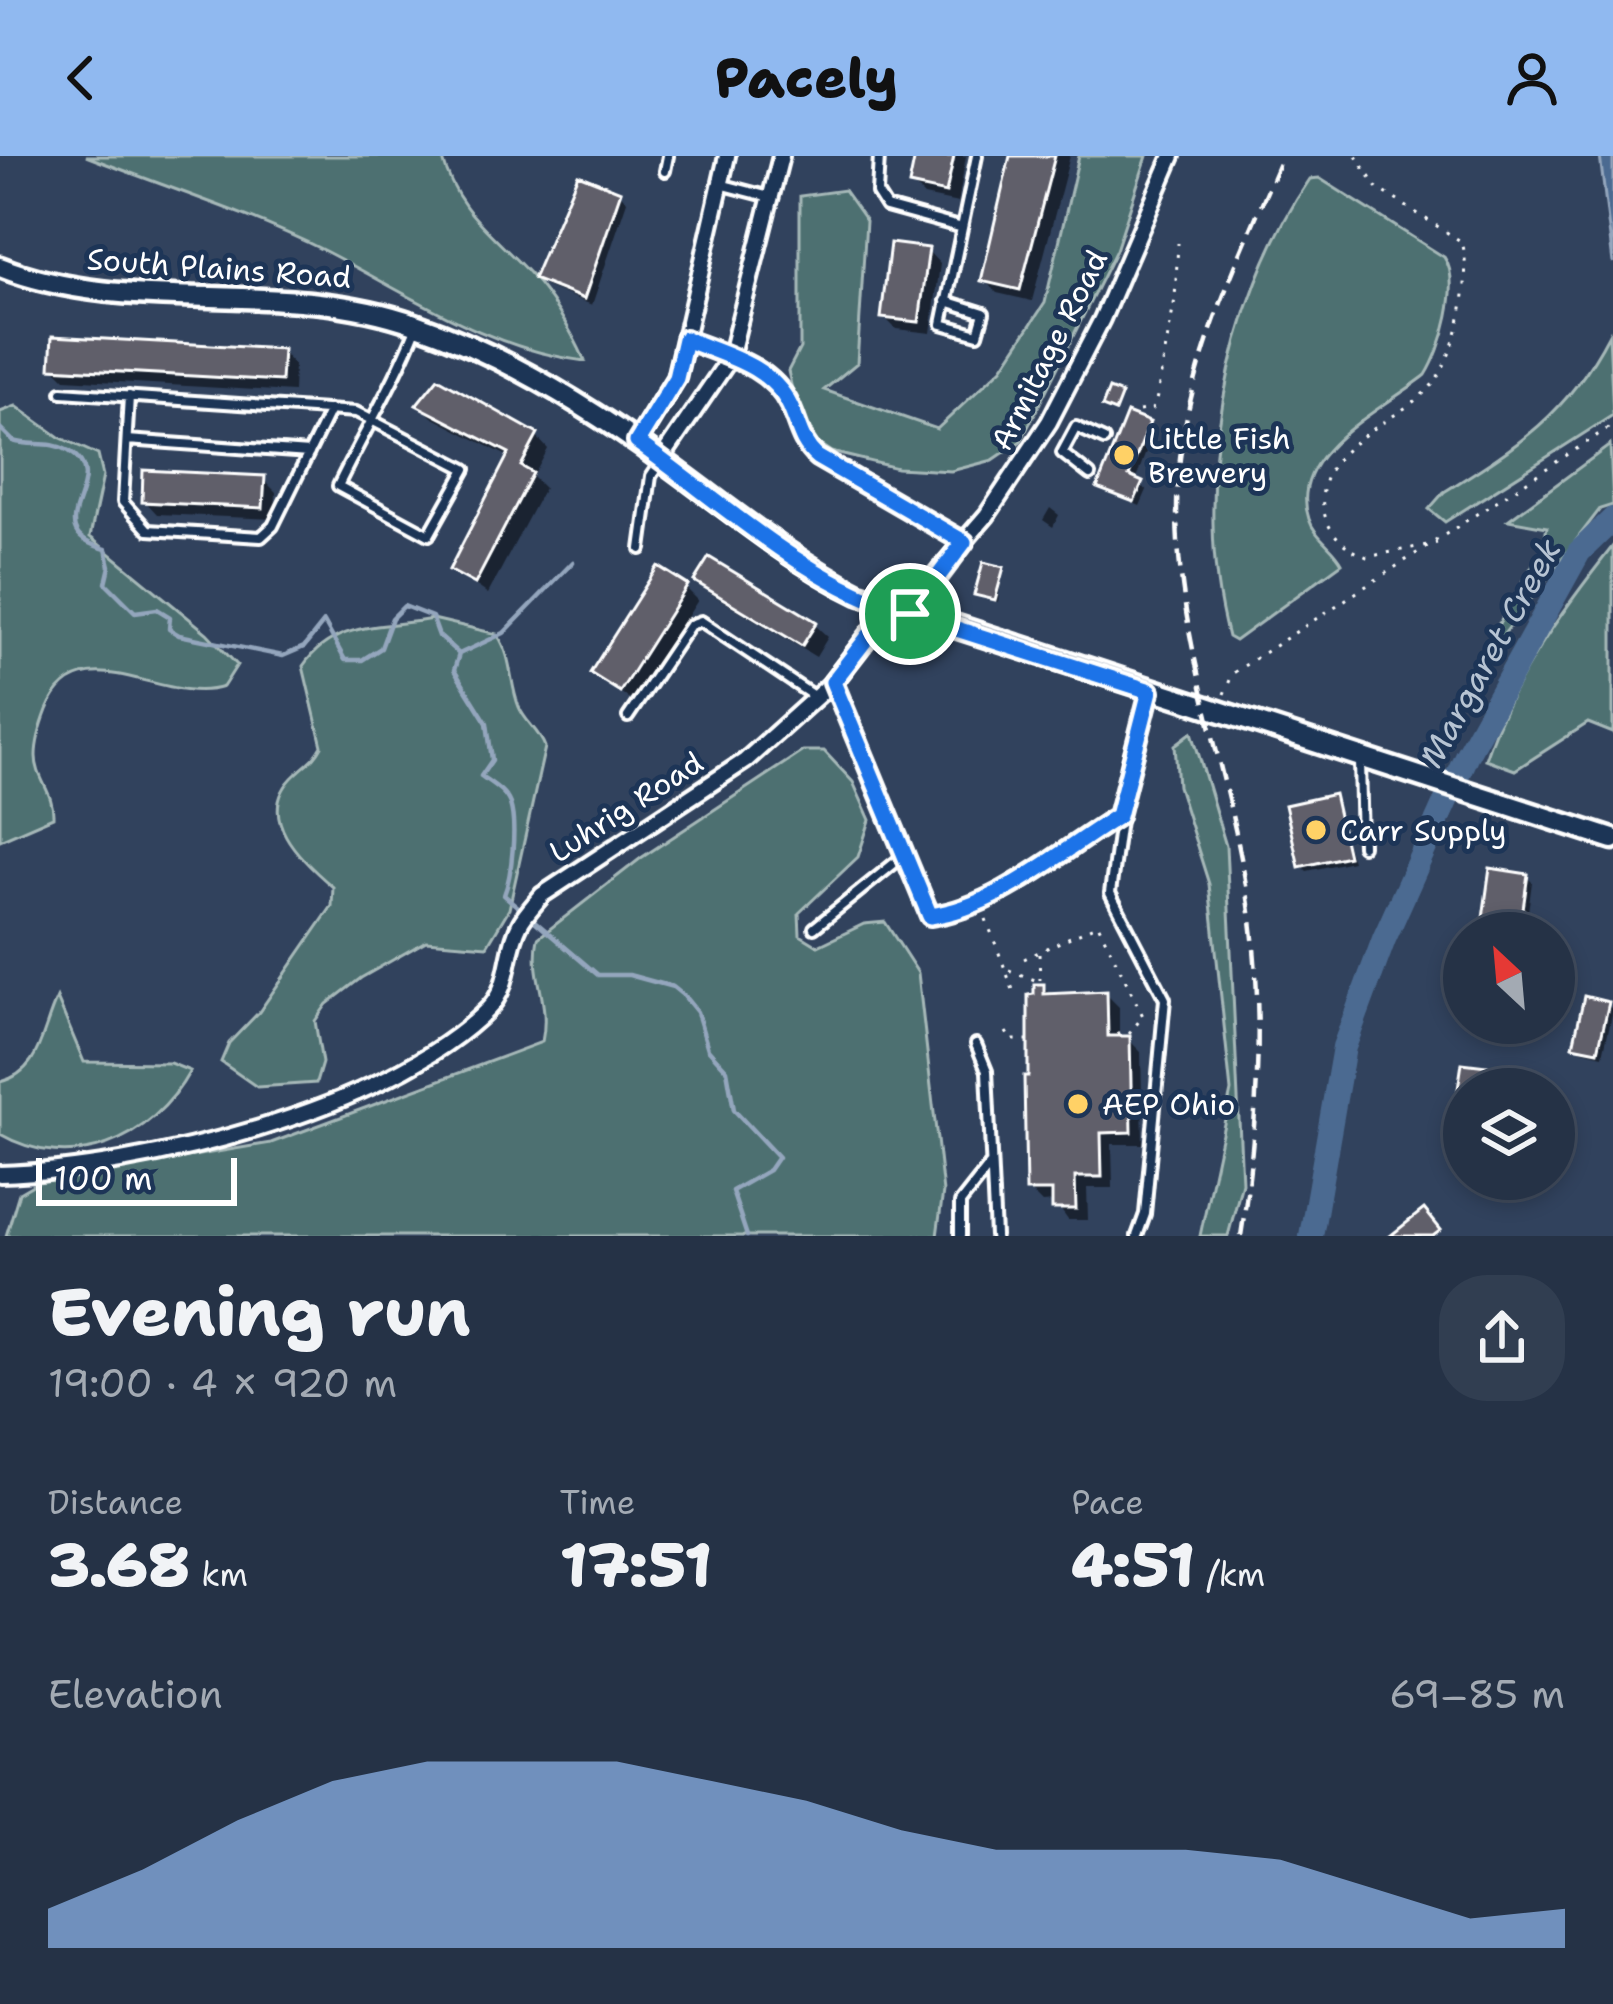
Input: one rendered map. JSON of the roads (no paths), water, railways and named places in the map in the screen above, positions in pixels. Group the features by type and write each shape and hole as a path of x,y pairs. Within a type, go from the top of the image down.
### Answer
{"main road":[{"name":"South Plains Road","path":"0,267 70,287 306,301 417,324 536,382 637,442 793,557 901,610 1613,839"}],"street":[{"path":"637,442 676,378 727,156"},
{"path":"661,460 730,358 781,156"},
{"name":"Armitage Road","path":"901,610 964,542 1048,422 1102,320 1172,156"},
{"name":"Luhrig Road","path":"2,1178 74,1168 227,1135 305,1113 381,1082 491,1006 502,990 518,926 533,905 578,868 746,761 833,682 901,610"}],"lane":[{"path":"665,171 668,156"},
{"path":"879,156 877,193 886,207 958,227"},
{"path":"946,301 984,314 978,334 942,324 958,227 977,156"},
{"path":"720,184 771,197"},
{"path":"62,392 330,410 373,418 466,469 429,536 338,486 373,418 417,324"},
{"path":"685,339 754,368"},
{"path":"129,396 124,502 148,530 261,537 273,526 330,410"},
{"path":"1048,422 1071,436"},
{"path":"1090,475 1062,453 1076,427 1104,440"},
{"path":"127,440 309,453"},
{"path":"641,549 650,476 661,460"},
{"path":"628,718 690,625 701,621 816,698"},
{"path":"833,682 930,916 951,914 1118,816"},
{"path":"1137,1236 1145,1214 1165,999 1110,893 1118,816 1150,691"},
{"path":"1360,759 1362,846"},
{"path":"814,928 902,857"},
{"path":"976,1044 987,1071 995,1236"},
{"path":"960,1236 960,1203 990,1166"}],"water":[{"path":"1600,156 1613,156 1613,263"}],"waterway":[{"path":"0,428 13,441 62,448 82,463 85,476 75,530 85,541 106,549 110,566 106,583 135,612 157,609 170,617 169,629 179,635 283,656 304,647 324,622 345,660 362,660 381,648 392,618 404,606 432,617 439,636 459,654 454,670 487,723 492,760 481,776 510,804 513,850 504,895 598,975 629,975 673,987 684,996 697,1012 708,1049 727,1070 734,1110 778,1157 769,1170 732,1191 747,1236"},
{"name":"Margaret Creek","path":"1311,1236 1344,1047 1384,939 1466,756 1579,552 1613,519"},
{"path":"459,654 504,633 573,562"}],"railway":[{"path":"1241,1236 1256,1096 1255,956 1232,813 1186,612 1177,509 1186,419 1207,341 1282,156"}],"place":[{"name":"Little Fish Brewery","path":"1124,455"},
{"name":"Carr Supply","path":"1316,830"},
{"name":"AEP Ohio","path":"1078,1104"}]}
